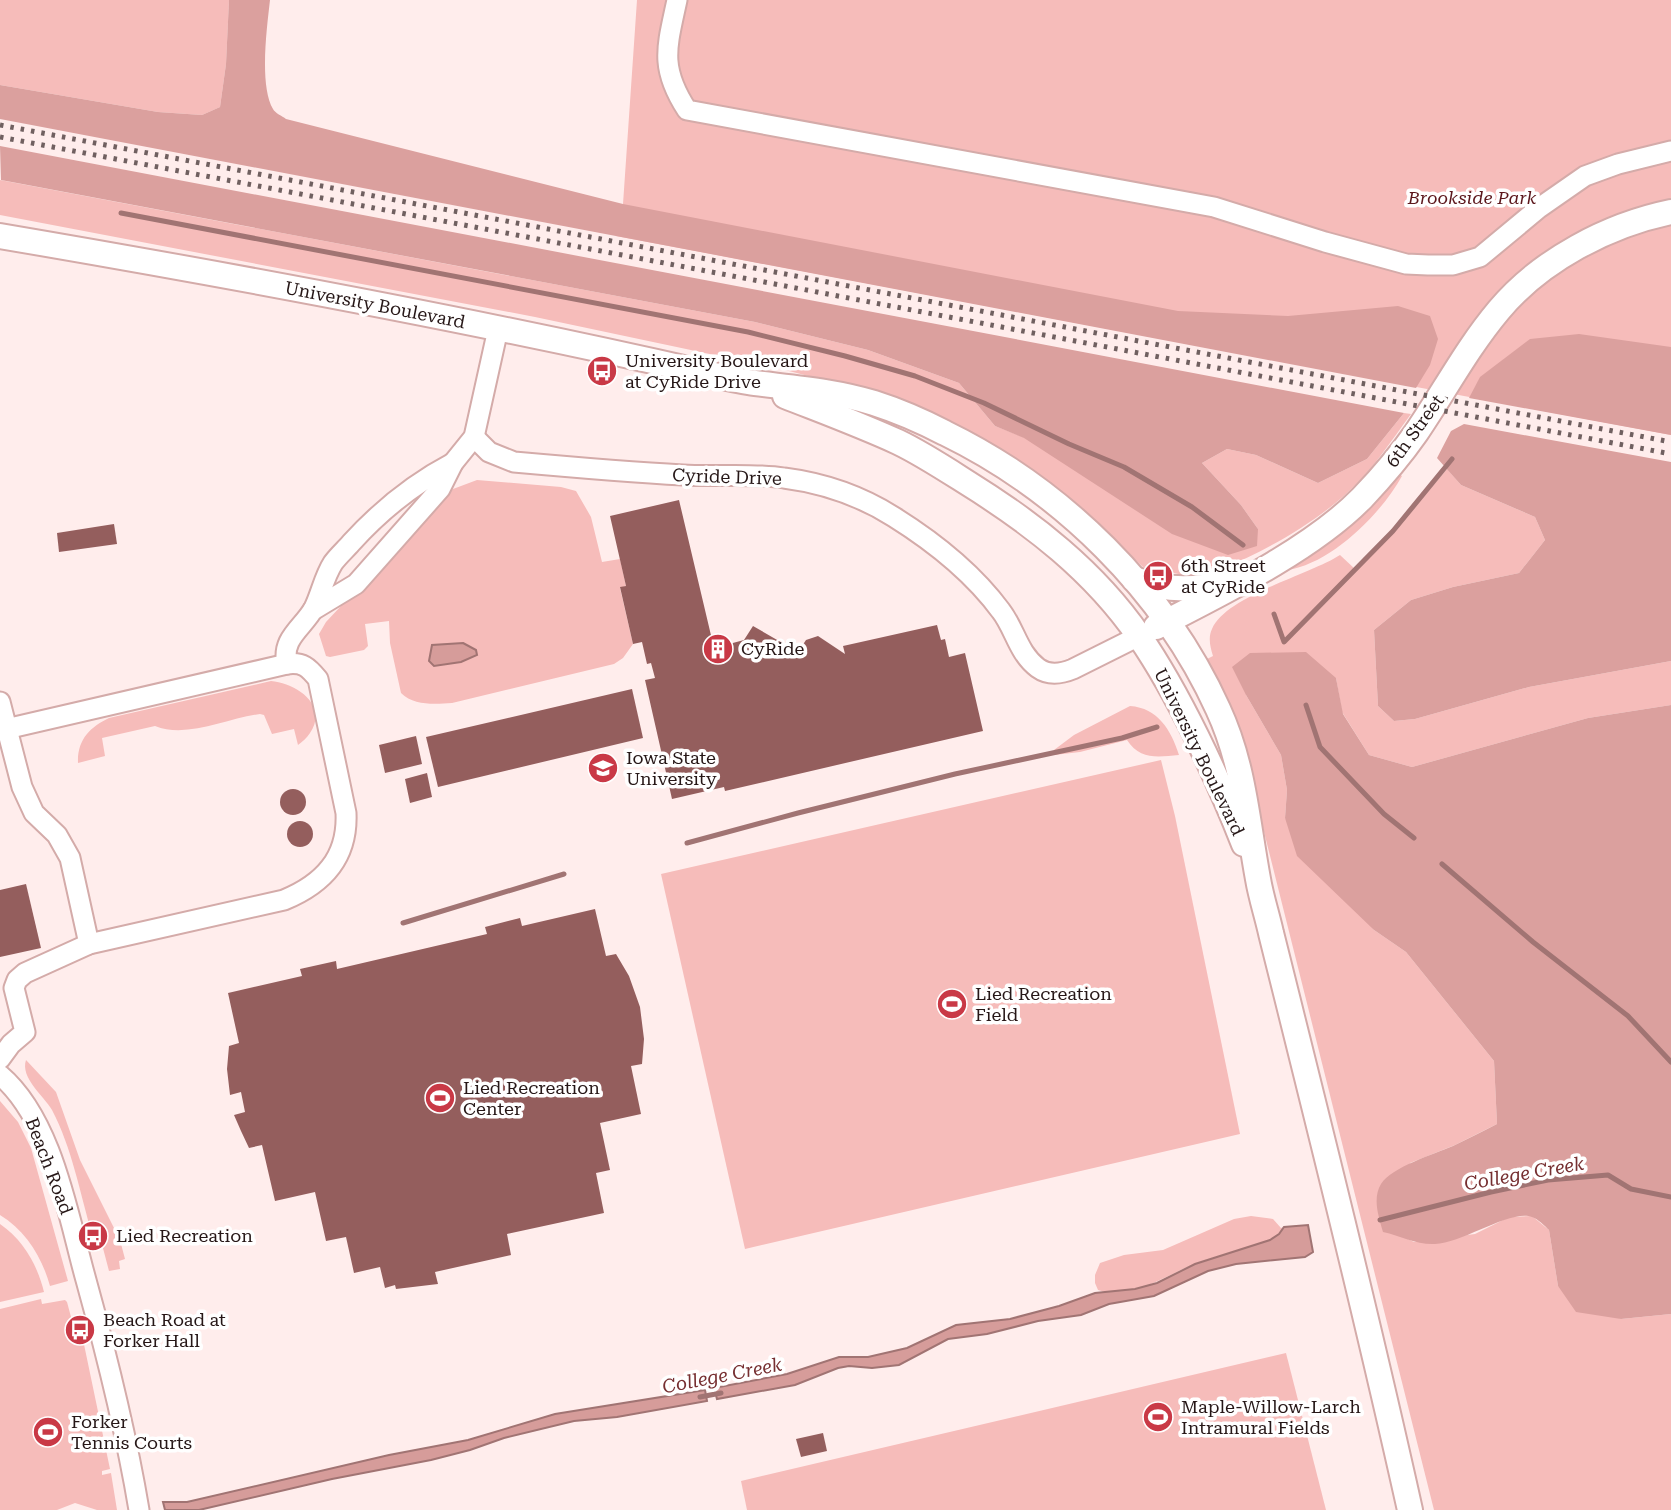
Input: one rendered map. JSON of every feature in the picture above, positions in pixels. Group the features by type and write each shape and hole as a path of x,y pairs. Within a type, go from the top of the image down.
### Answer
{"main road":[{"name":"6th Street","path":"1139,636 1281,558 1360,500 1415,436 1474,343 1500,309 1551,264 1616,228 1671,212"},
{"name":"University Boulevard","path":"0,236 498,328 749,383 807,389 873,403 908,415 1010,469 1037,488 1089,533 1168,621 1215,703 1227,730 1242,780 1258,880 1373,1345 1410,1510"},
{"name":"University Boulevard","path":"749,383 900,443 1000,503 1036,528 1069,557 1139,636 1197,739 1258,880"},
{"path":"1133,579 1162,588 1182,590 1248,577"},
{"name":"University Boulevard","path":"1373,1345 1424,1510"}],"street":[{"path":"677,0 666,64 673,88 687,110 1214,207 1406,264 1453,265 1480,257 1539,208 1585,176 1618,164 1671,151"},
{"path":"313,610 356,584 440,489 453,463 474,438 498,328"},
{"name":"Cyride Drive","path":"474,438 489,452 514,462 687,475 784,478 830,488 872,503 923,535 986,590 1007,618 1028,659 1040,670 1050,674 1073,669 1139,636"},
{"path":"287,664 285,655 288,643 313,610 332,564 371,521 397,498 428,476 453,463"},
{"path":"0,1059 11,1044 25,1032 14,988 25,972 89,944 284,900 306,891 324,875 338,857 347,834 346,813 318,679 306,665 287,664 6,729"},
{"path":"0,702 22,787 34,813 57,835 70,858 89,944"},
{"name":"Beach Road","path":"0,1075 23,1102 39,1128 60,1185 120,1412 139,1510"}],"green space":[{"path":"0,0 229,0 226,64 220,107 202,115 158,112 0,85"},
{"name":"Brookside Park","path":"637,0 1671,0 1671,435 616,236 623,204"},
{"path":"0,180 755,322 868,350 959,383 995,426 1258,529 1241,505 1202,463 1227,449 1256,455 1318,483 1367,459 1404,413 1411,414 1364,476 1310,522 1243,560 1176,582 1178,574 1163,570 1159,577 1144,568 1092,519 1025,465 954,425 891,397 785,370 535,317 0,215"},
{"path":"1447,469 1461,485 1535,517 1545,540 1519,573 1453,587 1411,600 1374,630 1378,706 1394,721 1415,719 1529,687 1671,661 1671,705 1588,718 1412,767 1369,755 1342,712 1336,678 1246,695 1281,755 1287,790 1285,818 1374,930 1406,952 1494,1061 1497,1124 1410,1163 1400,1235 1414,1242 1475,1234 1509,1217 1532,1216 1549,1230 1558,1286 1621,1319 1671,1314 1671,1510 1434,1510 1247,764 1205,660 1213,656 1210,635 1220,617 1250,596 1340,555 1356,570 1395,530"},
{"path":"1399,474 1402,476 1393,491 1353,535 1321,558 1287,570 1347,527"},
{"path":"477,480 561,487 576,491 591,517 602,562 620,559 626,586 620,588 633,644 623,658 614,664 452,703 432,704 412,700 401,693 390,643 389,621 365,624 368,646 364,650 326,656 319,634 326,622 443,497 453,489"},
{"path":"271,681 299,691 313,705 315,723 309,735 298,745 294,729 272,734 264,715 260,714 194,729 155,726 102,738 105,756 78,763 82,741 86,735 109,718"},
{"path":"1130,706 1148,711 1162,722 1179,755 1143,754 1127,740 1080,752 1054,755 1054,750 1074,735"},
{"name":"Lied Recreation Field","path":"1161,760 1175,816 1240,1134 745,1249 661,874"},
{"path":"26,1060 56,1092 80,1160 120,1240 125,1259 119,1261 120,1269 109,1271 99,1233 92,1234 65,1140 52,1110 29,1080"},
{"path":"0,1101 18,1122 31,1148 68,1281 50,1286 32,1246 18,1229 0,1215"},
{"path":"1251,1216 1273,1219 1281,1228 1284,1227 1270,1240 1197,1263 1149,1285 1124,1292 1098,1290 1095,1275 1100,1263 1124,1255 1163,1250 1234,1219"},
{"path":"0,1224 16,1237 28,1254 44,1292 0,1302"},
{"path":"41,1299 42,1304 65,1300 75,1332 81,1330 110,1469 102,1471 102,1475 111,1473 117,1510 97,1510 75,1503 57,1510 0,1510 0,1309"},
{"name":"Maple-Willow-Larch Intramural Fields","path":"1286,1353 1326,1510 747,1510 741,1481"}],"shaded area":[{"path":"229,0 270,0 265,56 266,86 273,109 286,119 623,204 1178,311 1288,316 1398,306 1430,316 1438,339 1430,365 1416,388 0,119 0,85 158,112 202,115 220,107 226,64"},
{"path":"0,146 1404,413 1367,459 1318,483 1256,455 1227,449 1202,463 1241,505 1258,529 1257,546 1228,555 1172,534 1024,438 995,426 959,383 868,350 755,322 1,180"},
{"path":"1579,334 1671,347 1671,435 1469,398 1480,377 1530,339"},
{"path":"1464,424 1671,462 1671,661 1529,687 1415,719 1394,721 1378,706 1374,630 1411,600 1453,587 1519,573 1545,540 1535,517 1461,485 1437,458 1451,431"},
{"path":"463,643 476,650 477,655 461,662 434,666 429,661 432,645"},
{"path":"1306,652 1336,678 1343,714 1369,755 1412,767 1588,718 1671,705 1671,1314 1621,1319 1576,1312 1558,1286 1549,1230 1532,1217 1512,1218 1435,1244 1415,1242 1383,1232 1377,1196 1386,1178 1497,1124 1494,1061 1406,952 1374,930 1297,856 1285,818 1287,790 1281,755 1232,667 1250,653"},
{"path":"1308,1225 1313,1252 1305,1257 1236,1264 1208,1271 1154,1296 1109,1304 1081,1315 948,1339 899,1365 838,1368 795,1385 717,1399 714,1388 787,1374 839,1357 868,1357 907,1348 956,1325 1010,1319 1095,1293 1135,1289 1157,1283 1195,1264 1270,1240 1284,1227"},
{"path":"705,1390 707,1401 617,1417 574,1421 431,1460 332,1479 199,1510 165,1510 163,1502 187,1502 389,1455 468,1440 555,1414"}],"building":[{"name":"CyRide","path":"679,500 714,648 744,640 753,626 798,652 806,640 818,636 845,654 843,646 937,625 941,640 945,639 949,657 965,653 983,731 725,791 724,787 672,799 645,680 655,678 651,663 647,664 642,642 633,644 620,587 626,586 610,516"},
{"path":"114,524 117,544 59,552 57,533"},
{"path":"632,689 643,738 438,787 426,737"},
{"path":"416,736 422,764 385,773 379,745"},
{"path":"427,773 432,797 410,803 405,779"},
{"path":"293,789 302,793 306,802 302,811 293,815 284,811 280,802 284,793"},
{"path":"300,821 309,825 313,834 309,843 300,847 291,843 287,834 291,825"},
{"path":"26,884 41,948 0,957 0,890"},
{"name":"Lied Recreation Center","path":"595,909 606,956 616,954 629,976 640,1007 644,1039 642,1064 631,1066 641,1114 600,1123 610,1170 596,1173 604,1213 507,1234 511,1255 435,1272 438,1284 396,1289 395,1285 385,1288 380,1267 354,1273 346,1237 326,1241 315,1192 275,1201 262,1145 249,1148 241,1131 234,1115 245,1112 241,1092 230,1095 227,1069 229,1046 239,1043 228,993 302,976 300,969 336,961 337,969 487,934 485,927 520,918 522,926"},
{"path":"823,1433 827,1451 801,1457 796,1439"}],"waterway":[{"path":"121,213 748,332 915,376 984,403 1124,467 1192,507 1243,545"},
{"path":"1274,614 1284,642 1393,531 1452,459"},
{"path":"1306,705 1320,747 1384,814 1414,838"},
{"path":"687,843 955,774 1122,738 1157,727"},
{"path":"1442,864 1533,942 1628,1016 1671,1062"},
{"path":"403,923 564,874"},
{"name":"College Creek","path":"1380,1220 1548,1180 1608,1175 1631,1189 1671,1197"},
{"name":"College Creek","path":"700,1397 721,1393"}],"railway":[{"path":"0,125 1671,442"},
{"path":"0,137 1671,454"}],"place":[{"name":"University Boulevard at CyRide Drive","path":"602,371"},
{"name":"6th Street at CyRide","path":"1158,576"},
{"name":"CyRide","path":"718,649"},
{"name":"Iowa State University","path":"603,768"},
{"name":"Lied Recreation Field","path":"952,1004"},
{"name":"Lied Recreation Center","path":"440,1098"},
{"name":"Lied Recreation","path":"93,1236"},
{"name":"Beach Road at Forker Hall","path":"80,1330"},
{"name":"Maple-Willow-Larch Intramural Fields","path":"1158,1417"},
{"name":"Forker Tennis Courts","path":"48,1432"}]}
